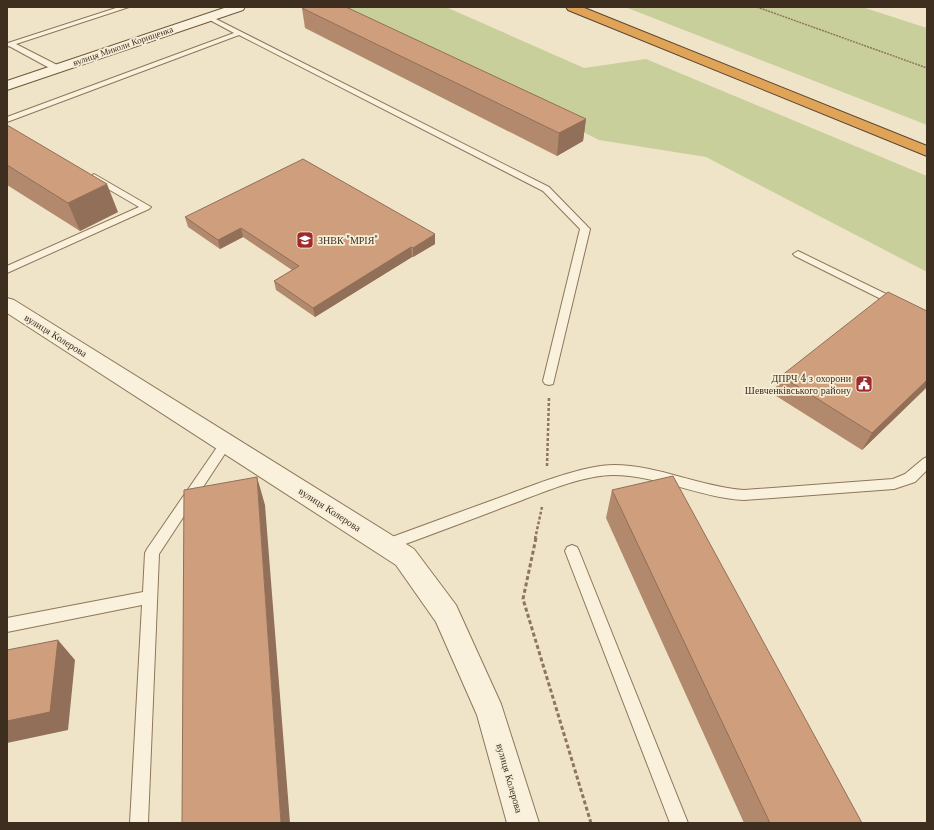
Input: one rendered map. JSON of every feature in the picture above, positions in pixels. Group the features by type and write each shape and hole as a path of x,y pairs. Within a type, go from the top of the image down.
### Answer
{"highway":[{"path":"572,7 927,151"}],"street":[{"name":"вулиця Миколи Корищенка","path":"7,86 239,7"},
{"name":"вулиця Колерова","path":"7,304 405,557 446,614 491,714 523,823"}],"lane":[{"path":"9,44 126,7"},
{"path":"208,17 546,189 585,229 549,381"},
{"path":"7,120 239,33"},
{"path":"9,44 58,68"},
{"path":"7,270 146,207 85,171"},
{"path":"798,254 927,318"},
{"path":"139,823 152,553 226,443"},
{"path":"386,545 546,486 592,473 612,470 634,471 726,494 744,495 894,484 910,478 927,462"},
{"path":"572,551 679,823"},
{"path":"7,625 150,596"}],"path":[{"path":"757,7 927,68"},
{"path":"549,381 546,486 523,599 591,823"}],"green space":[{"path":"339,7 446,7 584,68 646,59 927,176 927,272 706,157 599,140 340,10"},
{"path":"625,7 862,7 927,28 927,125"}],"building":[{"path":"346,7 586,119 559,133 302,8"},
{"path":"7,125 107,184 68,203 7,165"},
{"name":"ЗНВК \"МРІЯ\"","path":"303,159 435,234 413,248 411,247 313,308 274,281 299,266 241,228 218,240 185,217"},
{"path":"888,292 927,311 927,380 872,433 781,376"},
{"path":"673,476 862,823 770,823 612,490"},
{"path":"257,477 281,823 182,823 184,490"},
{"path":"58,640 50,712 7,721 7,650"}],"place":[{"name":"ЗНВК \"МРІЯ\"","path":"305,240"},
{"name":"ДПРЧ 4 з охорони Шевченківського району","path":"864,384"}]}
